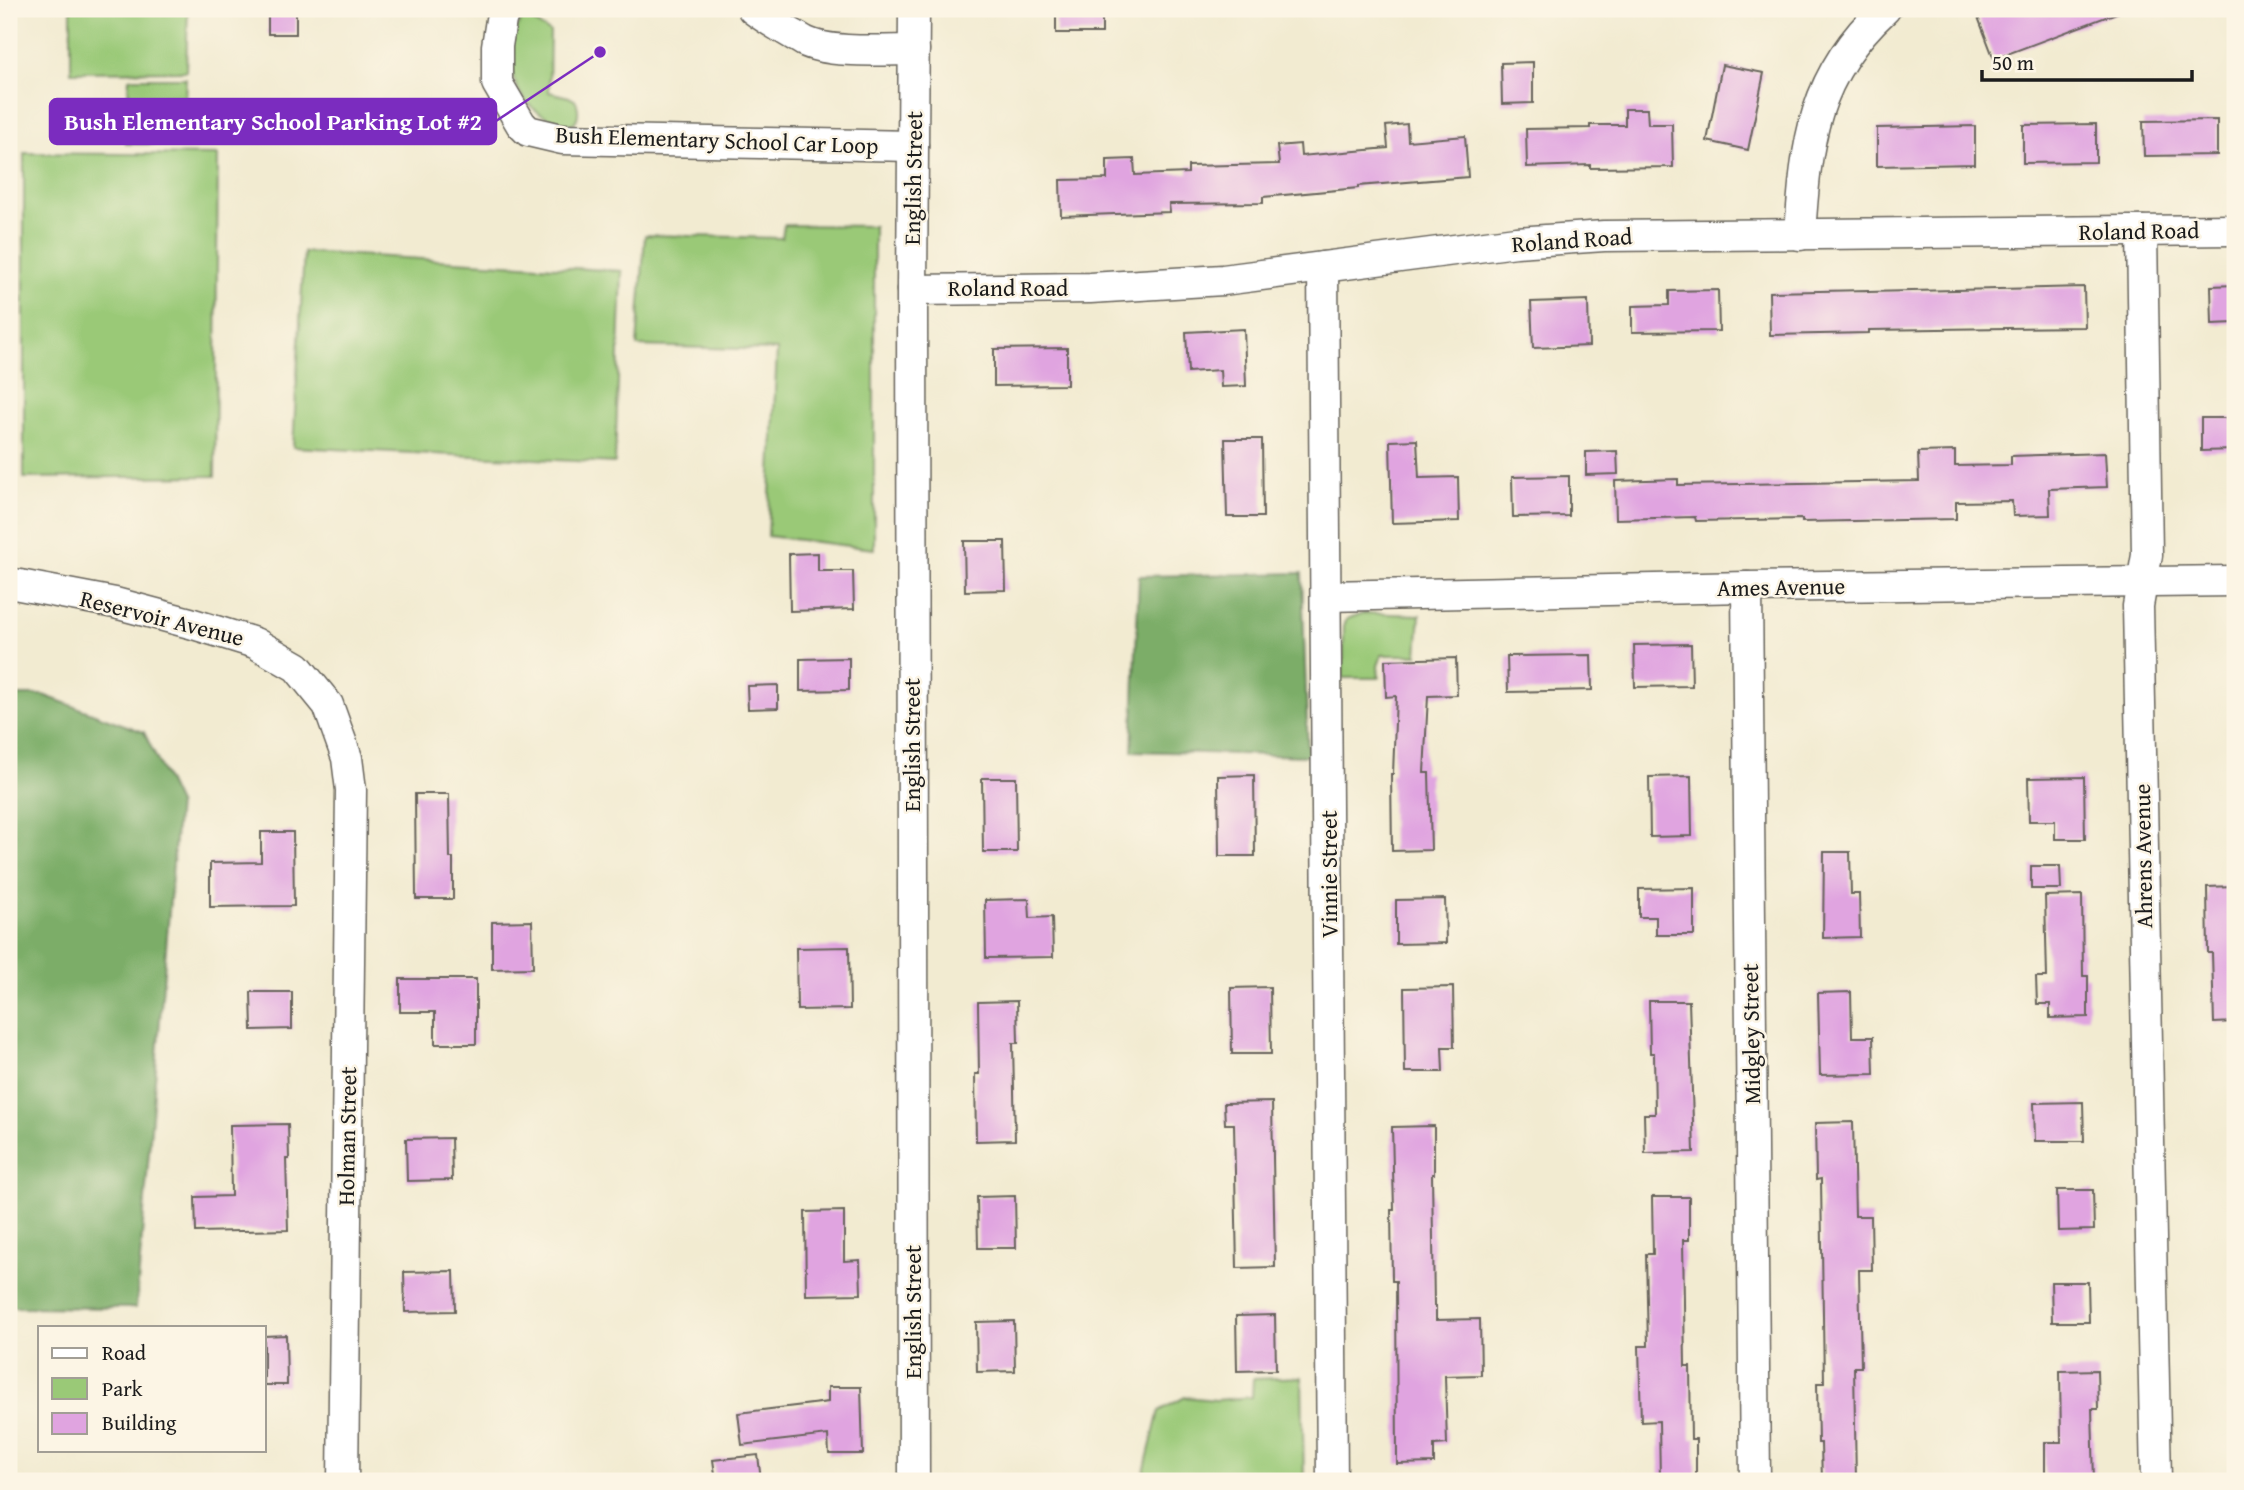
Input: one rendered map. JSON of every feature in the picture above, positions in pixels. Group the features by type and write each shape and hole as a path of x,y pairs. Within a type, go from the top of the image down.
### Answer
{"street":[{"name":"Bush Elementary School Car Loop","path":"505,9 497,46 497,83 513,113 528,131 562,139 913,146"},
{"path":"753,9 767,20 817,45 857,50 914,50"},
{"name":"English Street","path":"914,9 914,1481"},
{"path":"1800,234 1808,148 1820,102 1840,61 1867,26 1885,9"},
{"name":"Roland Road","path":"912,289 1160,285 1223,280 1516,242 1604,236 2235,230"},
{"name":"Ahrens Avenue","path":"2142,231 2147,555 2138,606 2156,1481"},
{"name":"Vinnie Street","path":"1323,267 1332,1481"},
{"name":"Ames Avenue","path":"1327,596 2235,581"},
{"name":"Reservoir Avenue","path":"9,583 115,603 190,622 255,643 297,667 328,705 347,758 351,790"},
{"name":"Midgley Street","path":"1747,587 1755,1481"},
{"name":"Holman Street","path":"343,1481 351,790"}],"green space":[{"path":"71,9 188,9 186,71 71,72"},
{"path":"524,16 550,32 549,92 576,101 578,114 571,125 540,113 520,94 511,68 511,54 517,27"},
{"path":"129,78 186,78 183,144 126,144"},
{"path":"24,153 218,155 215,476 24,478"},
{"path":"784,225 874,226 874,549 768,536 777,350 637,346 645,235 782,238"},
{"path":"304,252 622,271 615,463 293,447"},
{"path":"1302,573 1308,756 1132,751 1139,576"},
{"path":"1363,613 1420,615 1417,655 1382,655 1378,666 1379,678 1343,678 1344,625 1347,619"},
{"path":"9,695 43,695 144,732 178,804 136,1308 9,1307"},
{"path":"1302,1377 1304,1481 1143,1476 1159,1411 1185,1397 1216,1400 1252,1397 1253,1379"}],"building":[{"path":"268,9 296,9 296,34 268,34"},
{"path":"1056,9 1102,9 1102,33 1056,33"},
{"path":"2001,9 2122,11 1994,59 1978,17"},
{"path":"1533,62 1533,103 1502,104 1501,63"},
{"path":"1722,65 1764,73 1748,150 1707,141"},
{"path":"1625,109 1647,109 1648,124 1672,124 1673,167 1527,167 1526,129 1625,125"},
{"path":"2217,120 2217,155 2144,156 2143,121"},
{"path":"1407,124 1408,141 1465,136 1468,177 1263,197 1263,203 1169,204 1170,212 1061,216 1060,180 1107,179 1107,160 1134,159 1135,175 1188,173 1188,166 1279,164 1277,146 1300,144 1301,156 1388,148 1386,126"},
{"path":"2096,124 2096,162 2023,163 2023,125"},
{"path":"1975,126 1975,164 1877,166 1877,128"},
{"path":"2235,285 2235,323 2212,324 2211,286"},
{"path":"2084,287 2085,327 1869,330 1869,333 1770,335 1769,292"},
{"path":"1718,290 1719,331 1632,332 1632,306 1669,305 1669,291"},
{"path":"1588,300 1589,346 1533,348 1531,302"},
{"path":"1244,329 1246,386 1221,387 1220,370 1188,372 1186,332"},
{"path":"1067,348 1067,385 994,386 994,349"},
{"path":"2201,418 2235,418 2235,450 2201,451"},
{"path":"1225,439 1262,439 1263,517 1227,517"},
{"path":"1417,440 1419,478 1458,477 1459,521 1392,523 1390,441"},
{"path":"1617,451 1618,474 1586,475 1586,452"},
{"path":"1955,451 1955,466 2011,465 2011,456 2105,453 2107,487 2049,489 2050,515 2013,516 2012,501 1956,502 1956,519 1802,522 1802,519 1696,521 1695,517 1616,519 1615,481 1678,479 1678,485 1919,481 1918,452"},
{"path":"1569,476 1569,516 1513,517 1512,477"},
{"path":"964,541 1005,541 1006,590 965,591"},
{"path":"818,553 818,571 853,571 854,609 790,611 789,554"},
{"path":"1691,644 1692,686 1635,687 1634,645"},
{"path":"1591,655 1592,690 1508,692 1507,656"},
{"path":"849,658 849,690 800,691 800,659"},
{"path":"1456,658 1457,695 1428,696 1424,773 1429,773 1431,850 1392,851 1391,774 1396,696 1386,697 1385,660"},
{"path":"778,685 778,708 748,709 747,686"},
{"path":"1254,775 1255,856 1219,856 1218,776"},
{"path":"1691,776 1692,836 1650,837 1649,777"},
{"path":"2084,777 2085,839 2055,839 2055,821 2029,821 2028,778"},
{"path":"982,778 1016,778 1017,852 983,852"},
{"path":"415,794 449,794 453,899 416,899"},
{"path":"261,832 293,832 294,906 210,907 210,863 261,862"},
{"path":"1824,852 1850,852 1851,894 1859,894 1860,937 1823,938"},
{"path":"2031,866 2060,866 2061,889 2031,889"},
{"path":"2235,886 2235,1022 2214,1023 2212,953 2208,953 2207,887"},
{"path":"1694,888 1694,935 1656,935 1656,917 1639,917 1639,889"},
{"path":"2082,895 2083,976 2088,976 2088,1017 2050,1018 2050,1004 2037,1004 2036,977 2047,977 2045,896"},
{"path":"1029,899 1030,918 1052,917 1053,957 986,958 985,900"},
{"path":"1445,899 1446,943 1396,944 1396,900"},
{"path":"532,921 533,968 492,969 492,922"},
{"path":"849,947 850,1009 797,1010 796,948"},
{"path":"400,979 476,979 476,1044 435,1044 435,1012 400,1012"},
{"path":"1270,987 1271,1054 1232,1054 1231,988"},
{"path":"1453,987 1454,1047 1442,1047 1443,1072 1405,1072 1404,988"},
{"path":"251,992 292,992 292,1029 252,1030"},
{"path":"1851,992 1852,1037 1873,1037 1874,1074 1820,1075 1818,993"},
{"path":"1017,1001 1018,1043 1013,1043 1015,1140 976,1141 978,1002"},
{"path":"1649,1001 1689,1001 1694,1152 1645,1153 1644,1114 1655,1114 1654,1053 1650,1053"},
{"path":"1272,1102 1275,1267 1237,1268 1234,1124 1225,1124 1224,1103"},
{"path":"2083,1102 2084,1141 2035,1141 2034,1103"},
{"path":"1853,1122 1855,1216 1871,1216 1872,1270 1859,1270 1861,1367 1854,1367 1856,1481 1822,1481 1817,1383 1824,1383 1821,1179 1816,1180 1815,1123"},
{"path":"288,1124 288,1230 196,1232 195,1197 231,1196 230,1125"},
{"path":"1434,1126 1432,1174 1436,1320 1480,1319 1481,1375 1445,1376 1447,1444 1434,1445 1434,1463 1397,1464 1396,1281 1392,1281 1392,1127"},
{"path":"451,1138 452,1180 407,1181 406,1139"},
{"path":"2057,1190 2093,1190 2094,1230 2058,1231"},
{"path":"1015,1196 1016,1248 978,1248 977,1197"},
{"path":"1652,1197 1689,1197 1689,1240 1683,1240 1685,1366 1690,1366 1691,1439 1696,1439 1696,1481 1660,1481 1659,1421 1641,1422 1639,1346 1648,1346 1646,1254 1653,1254"},
{"path":"844,1211 844,1261 860,1260 861,1294 806,1295 805,1212"},
{"path":"454,1271 455,1311 405,1312 404,1272"},
{"path":"2051,1282 2088,1282 2089,1322 2052,1322"},
{"path":"1275,1315 1276,1370 1237,1371 1236,1316"},
{"path":"1014,1321 1015,1371 977,1372 976,1322"},
{"path":"286,1335 287,1385 266,1385 266,1336"},
{"path":"2097,1370 2098,1409 2092,1409 2094,1481 2045,1481 2045,1442 2061,1442 2060,1371"},
{"path":"828,1387 861,1387 863,1454 829,1454 828,1435 742,1445 738,1413 828,1402"},
{"path":"758,1455 761,1481 716,1481 713,1460"}],"place":[{"name":"Bush Elementary School Parking Lot #2","path":"600,52"}]}
